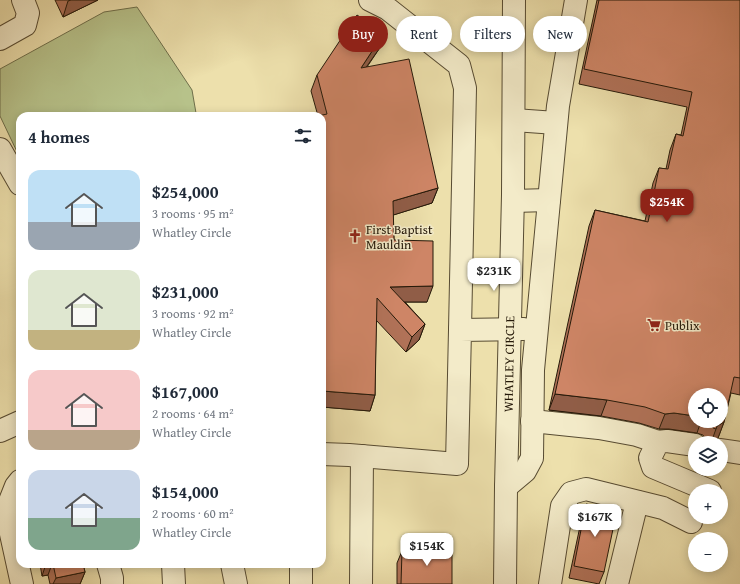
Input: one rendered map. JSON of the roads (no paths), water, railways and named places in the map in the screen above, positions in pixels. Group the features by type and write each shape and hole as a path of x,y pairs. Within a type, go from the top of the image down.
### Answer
{"street":[{"path":"326,454 457,464 465,88 459,65 388,9 370,0"},
{"name":"WHATLEY CIRCLE","path":"505,584 513,201 514,0"},
{"path":"506,487 525,471 532,458 533,370 536,328 558,106 576,0"},
{"path":"0,39 25,25 25,6"},
{"path":"514,120 556,123"},
{"path":"0,149 16,177"},
{"path":"513,201 549,200"},
{"path":"460,330 536,328"},
{"path":"532,421 599,428 637,434 658,442 667,441 688,445"},
{"path":"0,431 16,424"},
{"path":"658,442 650,458 653,467 693,484"},
{"path":"728,451 740,453"},
{"path":"361,584 362,456"},
{"path":"16,486 8,506 5,534 16,566"},
{"path":"550,584 562,506 571,493 586,489 663,508 688,520"},
{"path":"616,584 637,502"},
{"path":"17,568 22,584"},
{"path":"109,568 112,584"},
{"path":"173,568 174,584"},
{"path":"233,568 236,584"},
{"path":"301,568 301,584"}],"place":[{"name":"First Baptist Mauldin","path":"355,236"},
{"name":"Publix","path":"654,325"}]}
